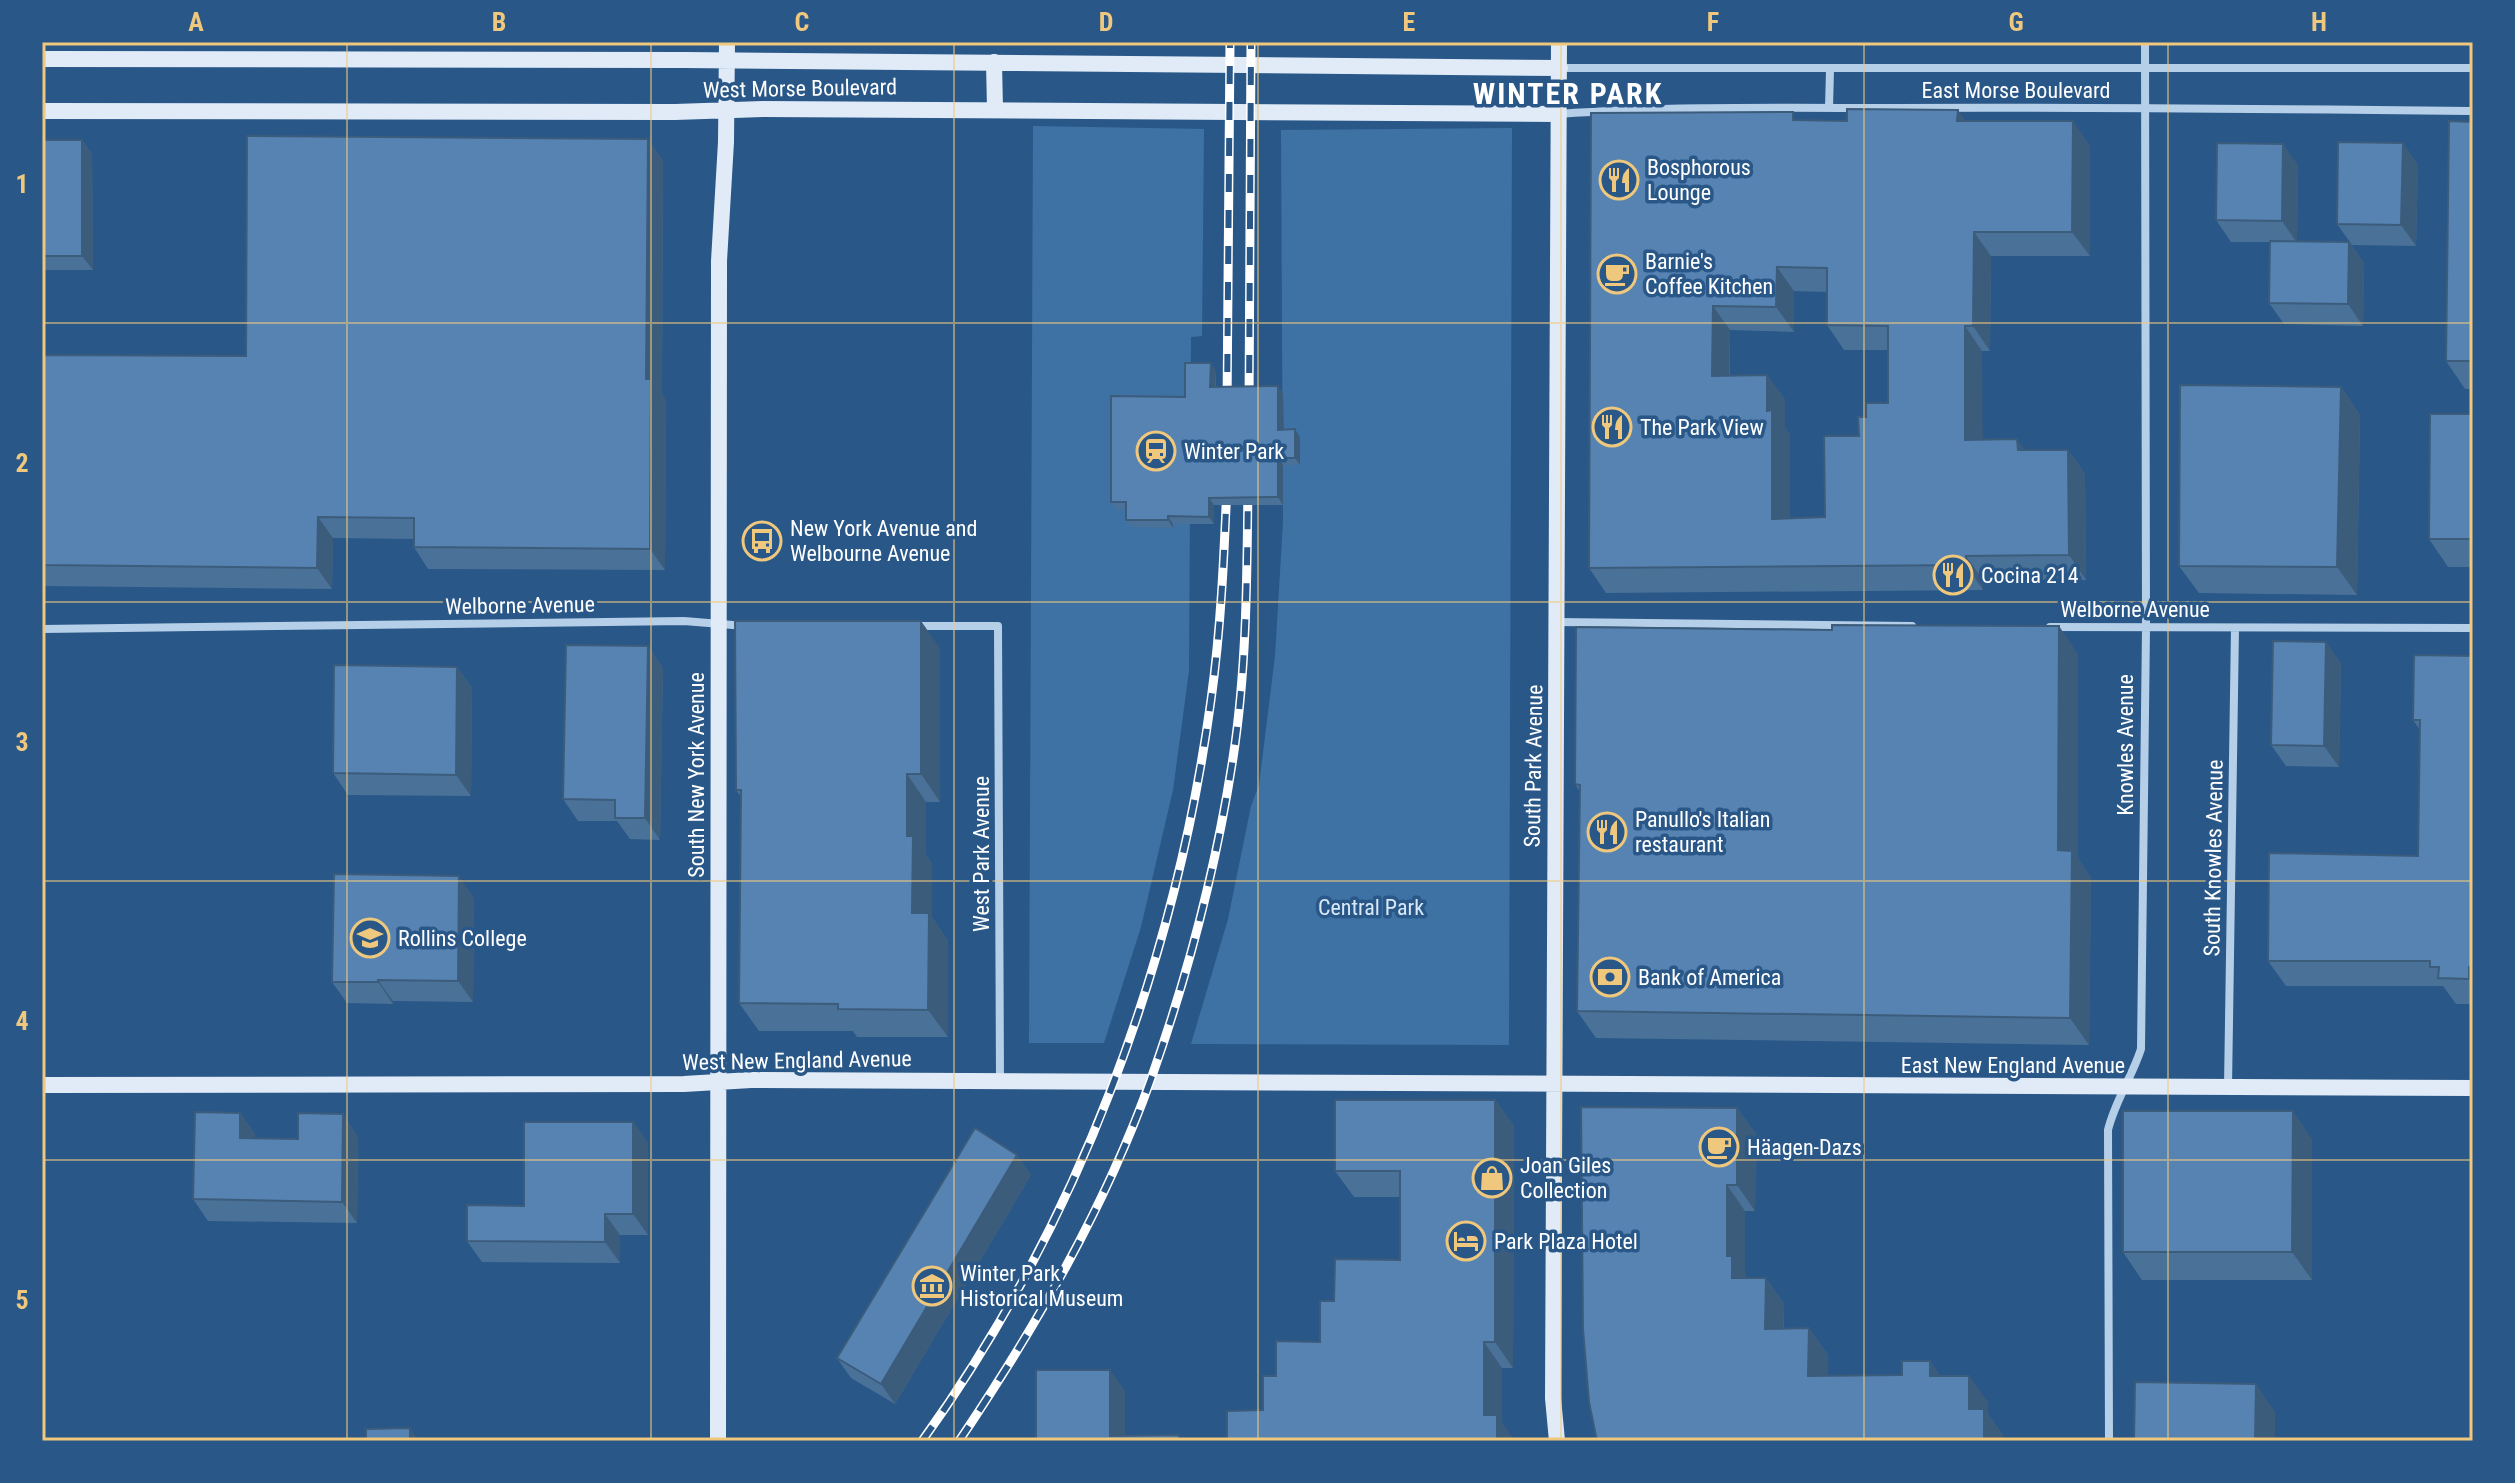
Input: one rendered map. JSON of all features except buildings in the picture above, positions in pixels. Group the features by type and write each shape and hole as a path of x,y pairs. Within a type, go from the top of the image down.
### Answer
{"street":[{"name":"South New York Avenue","path":"718,1441 719,261 727,110 727,42"},
{"name":"South Park Avenue","path":"1557,1441 1553,1398 1553,1085 1559,42"},
{"name":"Knowles Avenue","path":"2109,1441 2108,1130 2113,1110 2141,1049 2146,628 2145,42"},
{"name":"West Morse Boulevard","path":"42,59 994,62 1560,68"},
{"path":"994,62 995,109"},
{"name":"East Morse Boulevard","path":"1560,68 2473,68"},
{"path":"1829,108 1830,70"},
{"name":"East Morse Boulevard","path":"1559,114 1829,108 2146,107 2473,111"},
{"name":"West Morse Boulevard","path":"42,111 995,109 1559,114"},
{"name":"Welborne Avenue","path":"42,629 684,621 754,627"},
{"path":"1557,622 1929,626"},
{"name":"West Park Avenue","path":"902,626 998,626 1000,1082"},
{"name":"Welborne Avenue","path":"2036,627 2473,628"},
{"name":"South Knowles Avenue","path":"2228,1088 2235,628"},
{"name":"West New England Avenue","path":"42,1085 751,1080 1553,1085"},
{"name":"East New England Avenue","path":"1553,1085 2473,1088"}],"green space":[{"path":"1033,126 1204,129 1202,336 1191,337 1189,671 1173,790 1141,927 1104,1043 1029,1043"},
{"name":"Central Park","path":"1512,128 1509,1045 1191,1044 1228,919 1251,806 1259,785 1275,656 1283,522 1281,130"}],"railway":[{"path":"1227,408 1230,42"},
{"path":"1249,409 1251,42"},
{"path":"959,1441 1015,1355 1090,1220 1133,1127 1177,1000 1200,921 1226,799 1238,724 1247,586 1248,481"},
{"path":"922,1441 978,1358 1028,1271 1073,1181 1112,1088 1145,993 1173,896 1195,798 1211,700 1220,619 1227,484"}],"place":[{"name":"Bosphorous Lounge","path":"1619,180"},
{"name":"Barnie's Coffee Kitchen","path":"1617,274"},
{"name":"The Park View","path":"1612,427"},
{"name":"Winter Park","path":"1156,451"},
{"name":"New York Avenue and Welbourne Avenue","path":"762,541"},
{"name":"Cocina 214","path":"1953,575"},
{"name":"Panullo's Italian restaurant","path":"1607,832"},
{"name":"Rollins College","path":"370,938"},
{"name":"Bank of America","path":"1610,977"},
{"name":"Häagen-Dazs","path":"1719,1147"},
{"name":"Joan Giles Collection","path":"1492,1178"},
{"name":"Park Plaza Hotel","path":"1466,1241"},
{"name":"Winter Park Historical Museum","path":"932,1286"}],"district":[{"name":"WINTER PARK","path":"1568,94"}]}
